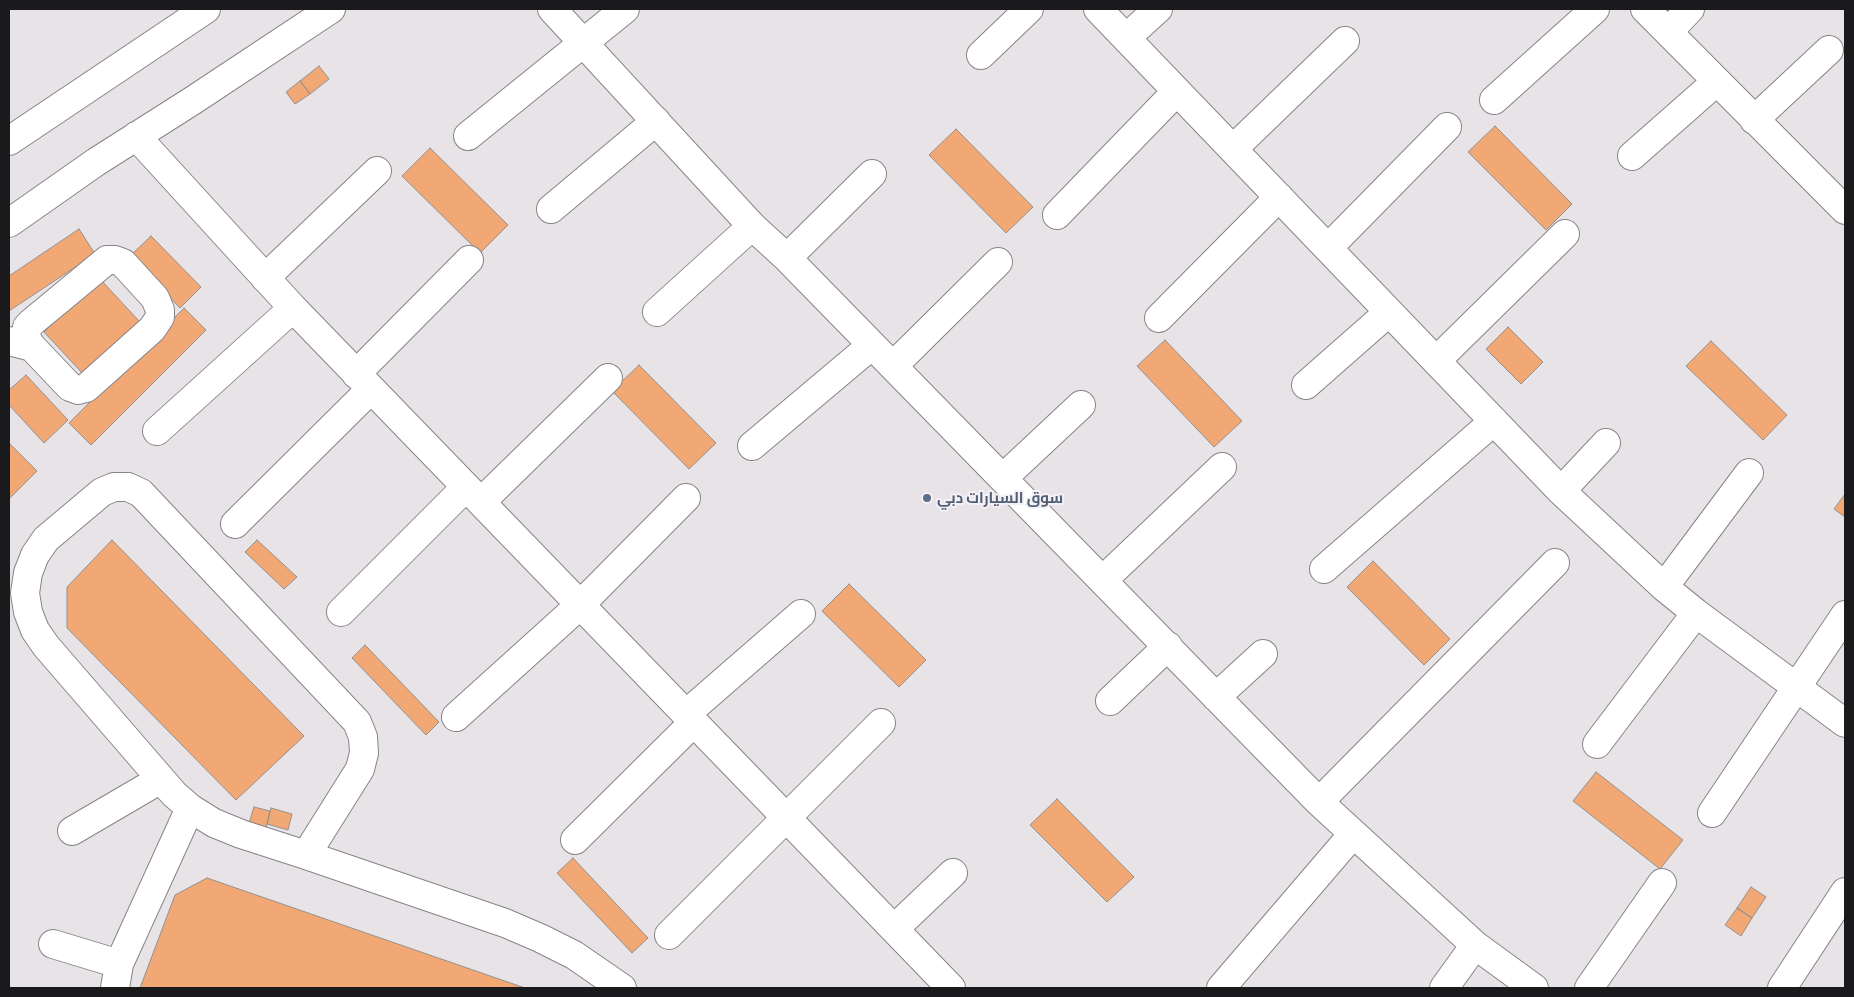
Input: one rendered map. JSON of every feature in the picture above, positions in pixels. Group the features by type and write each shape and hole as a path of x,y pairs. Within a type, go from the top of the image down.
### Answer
{"street":[{"path":"9,141 206,9"},
{"path":"9,223 96,162 192,102 331,9"},
{"path":"552,9 752,226 787,258 1319,802 1475,946 1534,988"},
{"path":"468,136 625,9"},
{"path":"981,55 1029,9"},
{"path":"1098,9 1561,491 1664,587 1696,613 1845,723"},
{"path":"1126,38 1158,9"},
{"path":"1494,100 1595,9"},
{"path":"1645,9 1845,210"},
{"path":"1668,32 1690,9"},
{"path":"1233,150 1345,41"},
{"path":"1754,120 1829,50"},
{"path":"1632,156 1716,82"},
{"path":"1057,215 1177,91"},
{"path":"551,210 656,121"},
{"path":"1328,248 1447,127"},
{"path":"136,136 293,308 894,929 941,985"},
{"path":"265,278 377,171"},
{"path":"787,258 872,174"},
{"path":"1159,318 1279,197"},
{"path":"657,312 752,226"},
{"path":"1436,361 1565,234"},
{"path":"107,260 123,262 155,298 160,310 160,317 152,328 86,388 78,390 70,388 20,344 28,341 27,327 32,322 107,260"},
{"path":"235,524 364,382 469,260"},
{"path":"893,366 998,262"},
{"path":"157,431 293,308"},
{"path":"1306,385 1389,312"},
{"path":"752,446 872,345"},
{"path":"341,612 608,378"},
{"path":"1003,478 1081,405"},
{"path":"1324,569 1494,421"},
{"path":"1561,491 1606,443"},
{"path":"1103,580 1222,467"},
{"path":"1664,587 1749,473"},
{"path":"306,855 360,769 364,753 363,737 357,722 141,493 128,486 114,487 102,492 46,540 35,556 17,597 28,612 35,630 46,646 174,794 190,808 214,823 241,834 505,923 540,938 574,955 622,988"},
{"path":"456,717 580,605 686,498"},
{"path":"1319,802 1555,563"},
{"path":"1597,744 1696,613"},
{"path":"576,840 690,718 801,614"},
{"path":"1712,813 1845,615"},
{"path":"1110,701 1168,646"},
{"path":"1216,697 1263,654"},
{"path":"669,935 881,723"},
{"path":"72,831 161,779"},
{"path":"53,944 117,976 190,808"},
{"path":"1220,988 1353,834"},
{"path":"894,929 953,873"},
{"path":"1589,988 1662,883"},
{"path":"1782,988 1845,892"},
{"path":"1444,988 1475,946"}],"building":[{"path":"319,66 329,79 310,94 300,81"},
{"path":"300,81 310,94 295,104 286,92"},
{"path":"1495,126 1572,204 1546,230 1468,152"},
{"path":"956,129 1033,207 1006,233 929,155"},
{"path":"430,148 508,225 480,253 402,176"},
{"path":"79,229 95,254 9,311 9,276"},
{"path":"151,236 201,287 180,308 130,256"},
{"path":"100,279 140,322 84,375 44,332"},
{"path":"184,308 206,330 91,445 69,423"},
{"path":"1508,327 1543,362 1521,384 1486,349"},
{"path":"1165,340 1242,421 1214,447 1137,366"},
{"path":"1711,341 1787,415 1763,440 1686,366"},
{"path":"639,365 716,443 689,469 612,391"},
{"path":"26,375 68,420 44,443 9,405 9,390"},
{"path":"9,443 37,471 9,499"},
{"path":"1845,494 1845,517 1834,509"},
{"path":"112,540 304,736 236,800 67,628 67,587"},
{"path":"257,540 297,577 284,589 245,552"},
{"path":"1373,561 1450,639 1424,665 1347,587"},
{"path":"849,584 926,660 899,687 822,611"},
{"path":"365,645 439,722 426,735 352,658"},
{"path":"1596,772 1683,840 1660,869 1573,801"},
{"path":"1057,799 1134,877 1107,902 1030,825"},
{"path":"254,807 270,811 266,828 249,823"},
{"path":"271,808 292,814 288,830 267,824"},
{"path":"573,858 648,938 632,953 557,873"},
{"path":"207,878 525,988 140,988 175,895"},
{"path":"1751,887 1766,897 1752,918 1737,908"},
{"path":"1737,908 1752,918 1741,936 1725,925"}],"place":[{"name":"سوق السيارات دبي","path":"927,498"}]}
